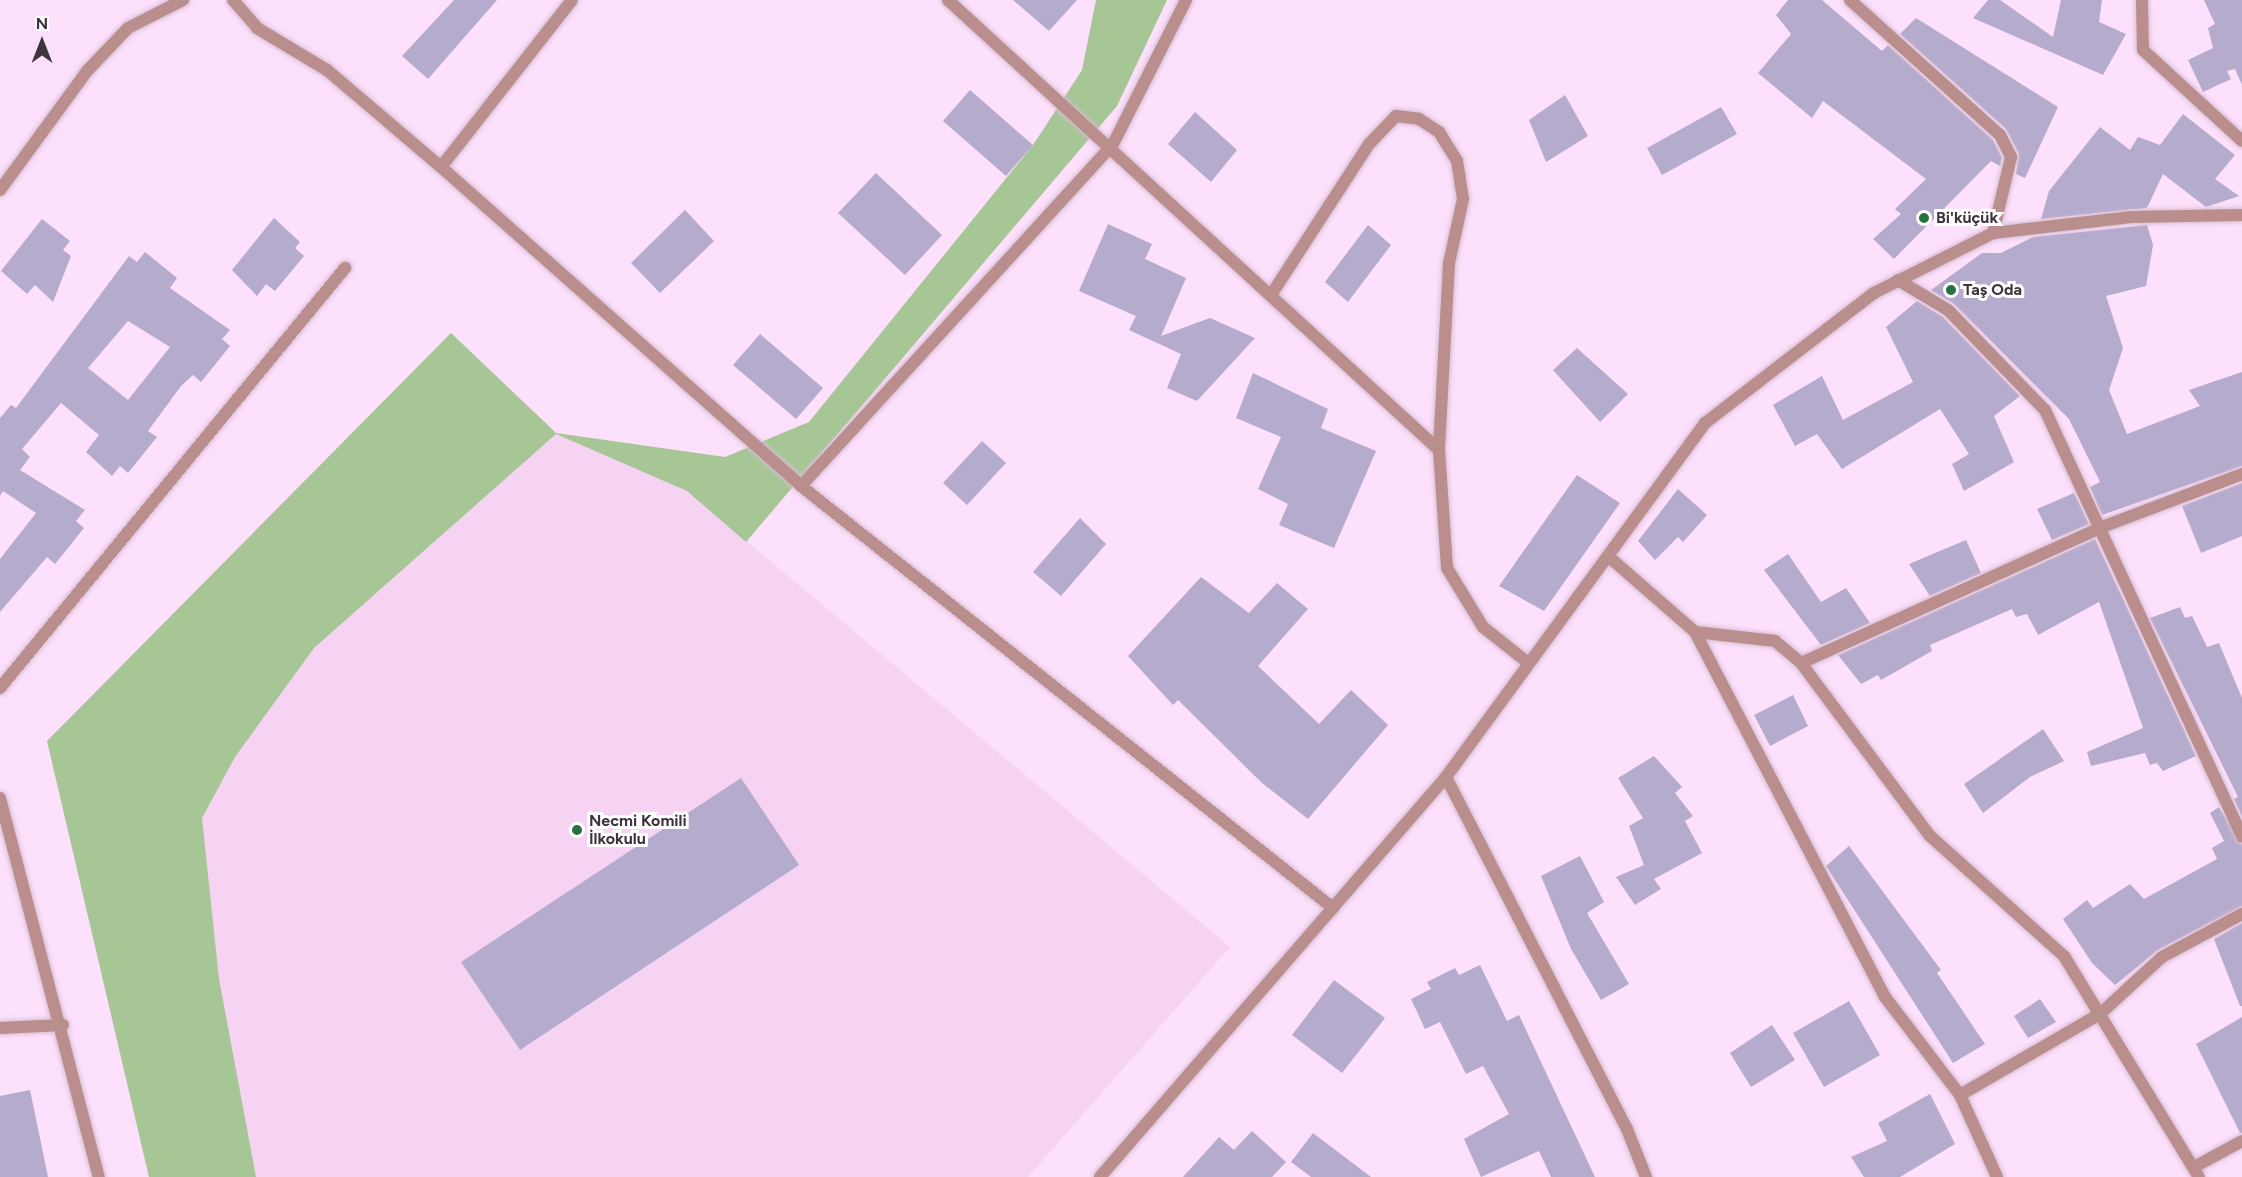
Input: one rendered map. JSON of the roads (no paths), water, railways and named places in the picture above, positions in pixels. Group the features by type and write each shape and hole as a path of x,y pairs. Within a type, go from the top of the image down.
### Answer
{"street":[{"path":"0,190 87,71 128,28 183,0"},
{"path":"233,0 257,28 327,70 441,167 801,486 1333,908"},
{"path":"441,167 572,0"},
{"path":"948,0 1112,146 1439,450"},
{"path":"801,486 1112,146 1186,0"},
{"path":"1850,0 2001,135 2011,158 1993,233"},
{"path":"2142,0 2143,50 2242,141"},
{"path":"1271,295 1369,144 1396,116 1419,118 1439,132 1457,161 1462,199 1449,263 1439,450 1447,567 1483,627 1527,662"},
{"path":"1100,1177 1446,777 1527,662 1706,423 1898,280 1993,233 2131,217 2242,215"},
{"path":"0,688 345,268"},
{"path":"1898,280 1948,309 2045,410 2102,527 2242,837"},
{"path":"1801,663 2102,527 2242,474"},
{"path":"1608,556 1695,632 1885,997 1960,1095 1997,1177"},
{"path":"1695,632 1775,641 1801,663 1929,835 2064,956 2197,1171 2242,1141"},
{"path":"1446,777 1627,1129 1646,1177"},
{"path":"0,798 63,1025 99,1177"},
{"path":"1960,1095 2100,1014 2162,957 2242,914"},
{"path":"0,1028 63,1025"}],"place":[{"name":"Bi'küçük","path":"1924,218"},
{"name":"Taş Oda","path":"1951,290"},
{"name":"Necmi Komili İlkokulu","path":"577,830"}]}
